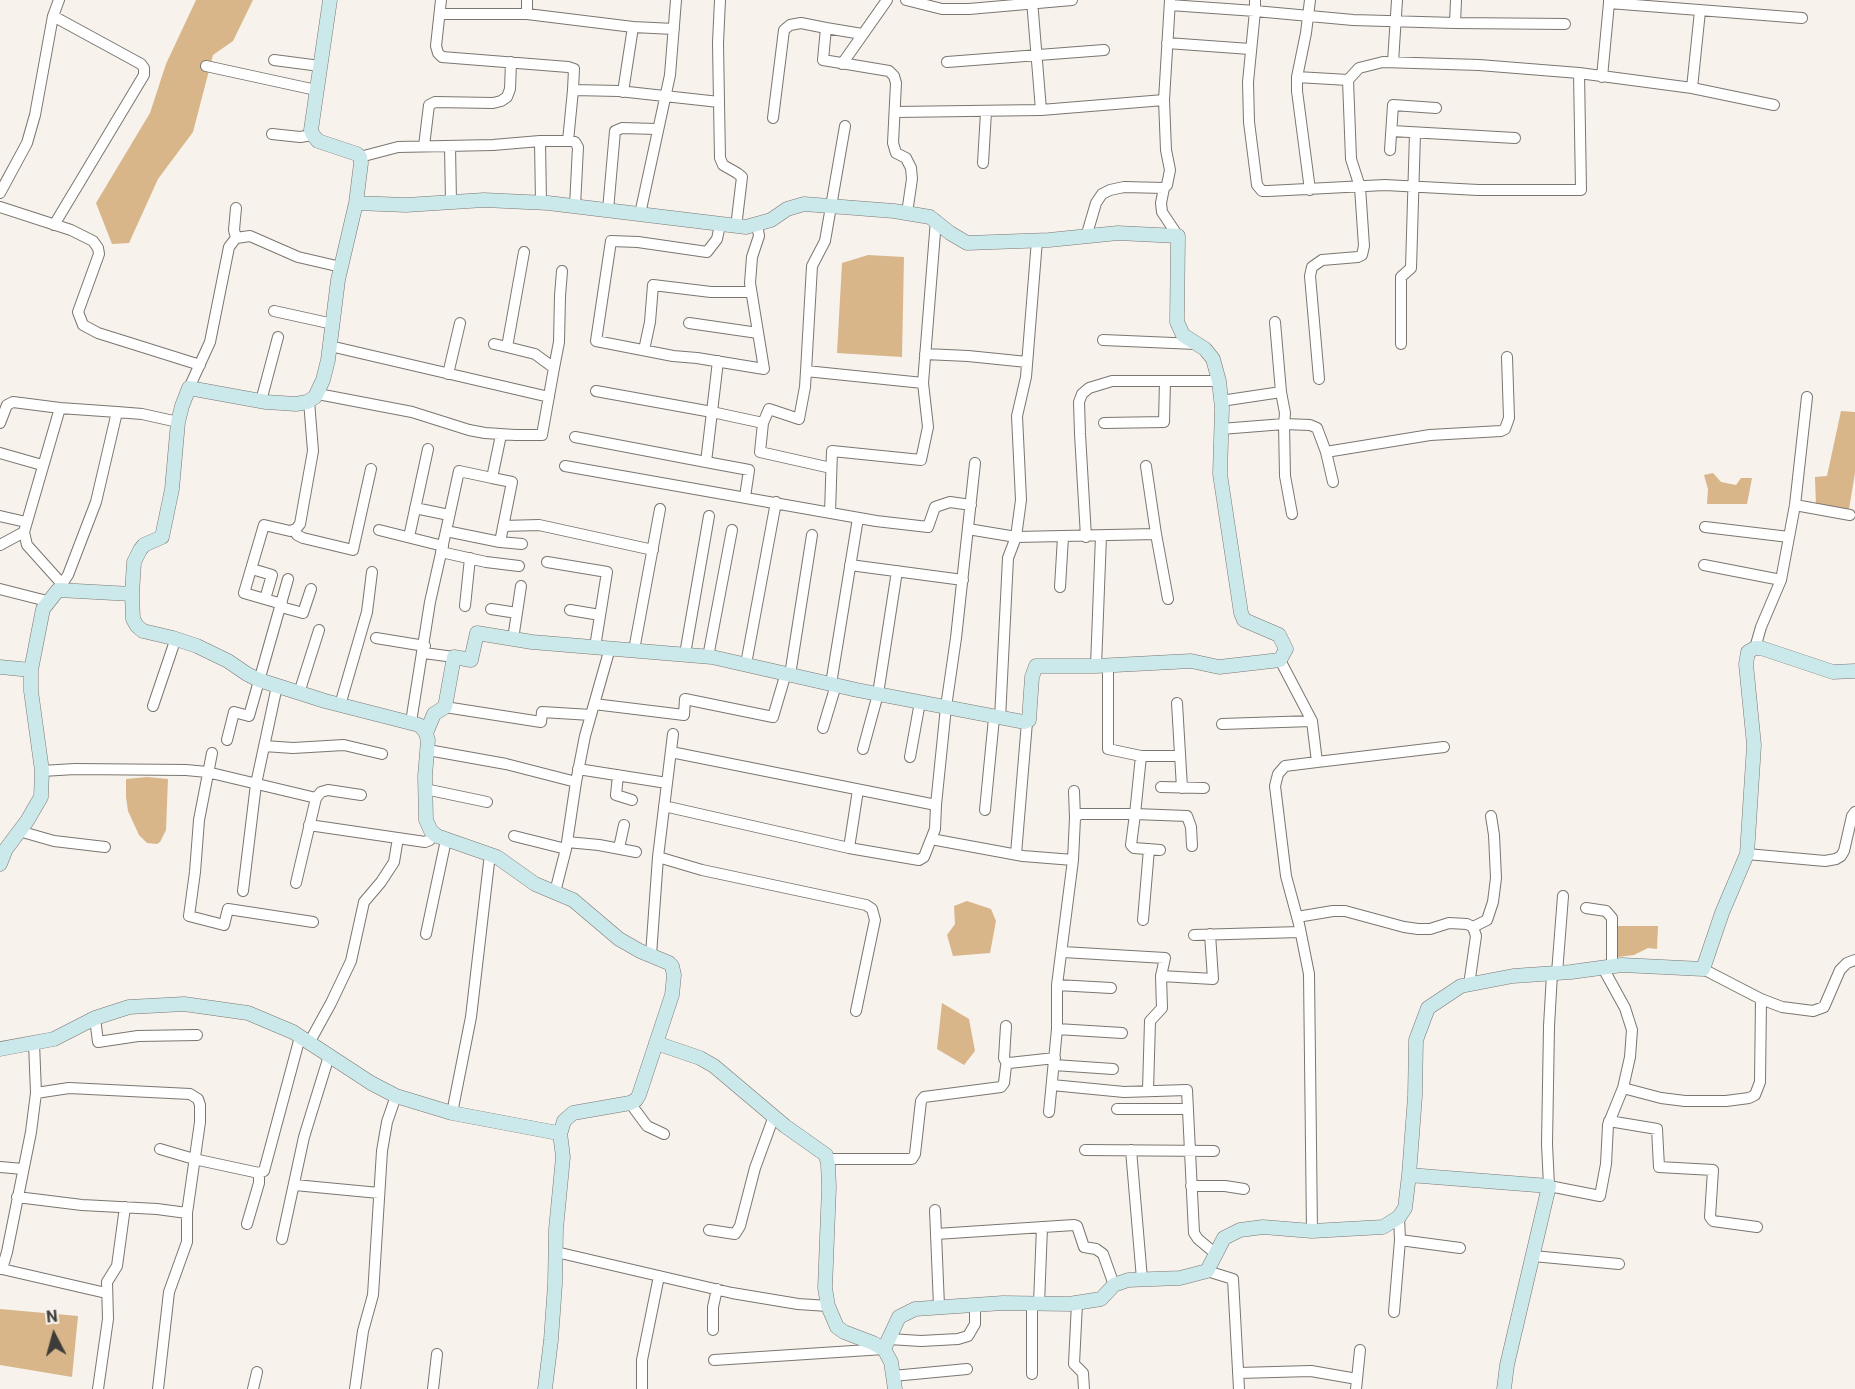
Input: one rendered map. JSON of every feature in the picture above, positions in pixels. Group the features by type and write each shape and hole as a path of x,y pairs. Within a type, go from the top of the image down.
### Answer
{"street":[{"path":"0,193 27,143 35,115 58,0"},
{"path":"330,0 311,121 313,135 318,141 360,157 398,147 493,145 540,141 576,142 578,147 575,206"},
{"path":"441,0 436,46 442,57 574,69 568,141"},
{"path":"527,0 527,14"},
{"path":"640,214 656,129 665,97 676,0"},
{"path":"720,0 718,43 720,158 723,165 742,177 736,227"},
{"path":"842,64 887,0"},
{"path":"906,0 942,9 969,9 1072,0"},
{"path":"1310,0 1297,77 1310,190"},
{"path":"1393,62 1397,0"},
{"path":"1455,23 1456,0"},
{"path":"1032,2 1041,110"},
{"path":"1280,660 1286,648 1279,635 1244,620 1241,613 1220,474 1219,381 1213,359 1205,349 1183,335 1178,322 1178,236 1162,212 1164,188 1167,185 1170,170 1166,150 1164,100 1170,2 1255,6 1309,16 1395,22 1565,24"},
{"path":"1602,77 1609,2 1802,18"},
{"path":"1255,6 1250,49 1249,122 1257,185 1262,191 1412,186 1581,190 1579,73"},
{"path":"1692,88 1700,11"},
{"path":"440,14 527,14 633,27 674,29"},
{"path":"53,16 141,64 144,68 144,75 54,225"},
{"path":"773,118 784,30 790,25 801,23 862,34"},
{"path":"623,92 633,27"},
{"path":"826,28 822,60 890,71 894,76 896,83 893,143 896,153 906,158 911,168 912,179 907,213"},
{"path":"1167,43 1250,49"},
{"path":"946,62 1104,50"},
{"path":"274,60 320,66"},
{"path":"424,146 429,105 435,102 493,103 501,101 507,97 510,89 511,62"},
{"path":"1319,379 1310,276 1312,267 1322,260 1348,259 1362,255 1364,246 1360,187 1351,159 1348,80 1359,68 1393,62 1479,65 1579,73 1692,88 1774,105"},
{"path":"206,66 316,90"},
{"path":"1297,77 1348,80"},
{"path":"573,90 623,92 719,102"},
{"path":"895,112 1041,110 1164,100"},
{"path":"1390,150 1392,107 1395,104 1436,108"},
{"path":"983,163 986,112"},
{"path":"831,468 759,452 763,423 769,409 799,419 805,387 812,266 825,241 845,126"},
{"path":"608,210 615,132 622,128 656,129"},
{"path":"1392,131 1515,138"},
{"path":"1401,344 1401,277 1411,268 1415,133"},
{"path":"272,134 300,138 313,135"},
{"path":"540,141 541,203"},
{"path":"450,146 451,202"},
{"path":"311,589 303,613 244,593 264,525 290,531 295,530 300,524 313,451 314,398 326,370 341,267 356,203 360,157"},
{"path":"1086,237 1096,203 1102,194 1124,187 1164,188"},
{"path":"356,203 406,205 484,200 541,203 736,227 746,227 771,220 787,209 804,204 930,217 967,243 1086,237 1118,233 1178,236"},
{"path":"0,207 93,241 98,248 99,254 78,312 83,325 98,333 200,365"},
{"path":"236,208 234,230 236,238 230,247 210,342 189,388 178,422 172,489 162,537 144,545 136,556 132,594 133,619 143,631 176,638 224,658 259,680 340,705 411,722 419,725 426,732"},
{"path":"830,513 832,451 921,460 928,428 923,384 936,220"},
{"path":"720,225 717,239 707,252 638,242 611,241 596,341 673,356 764,369 751,292 750,266 759,236 757,224"},
{"path":"236,238 250,236 298,257 341,267"},
{"path":"985,810 997,718 1008,558 1016,537 1021,500 1017,416 1027,362 1037,240"},
{"path":"507,347 524,252"},
{"path":"189,388 261,401 296,404 314,398 412,412 469,430 501,435 542,435 560,342 562,271"},
{"path":"644,350 650,322 653,285 711,292 751,292"},
{"path":"274,311 333,324"},
{"path":"1275,322 1285,413 1285,476 1292,514"},
{"path":"448,374 460,323"},
{"path":"689,323 758,333"},
{"path":"261,401 278,337"},
{"path":"1103,339 1196,344"},
{"path":"494,344 535,354 554,368"},
{"path":"330,346 549,397"},
{"path":"925,354 1027,362"},
{"path":"1326,452 1430,435 1505,429 1509,418 1507,357"},
{"path":"706,462 718,361"},
{"path":"806,371 923,384"},
{"path":"1086,537 1079,402 1082,394 1089,388 1112,381 1219,381"},
{"path":"1104,423 1164,422 1165,381"},
{"path":"596,391 763,423"},
{"path":"1221,401 1281,392"},
{"path":"1755,648 1781,579 1795,505 1807,397"},
{"path":"0,423 10,402 142,414 178,422"},
{"path":"60,408 25,527 27,545 60,587 132,594"},
{"path":"0,864 6,849 41,797 42,771 31,691 31,670 43,609 68,575 96,502 117,412"},
{"path":"1221,429 1284,424 1310,425 1317,428 1326,452 1333,482"},
{"path":"492,478 501,435"},
{"path":"575,438 749,470 745,497"},
{"path":"409,537 428,449"},
{"path":"0,453 42,465"},
{"path":"664,806 849,848 919,860 924,857 935,829 946,707 963,580 975,463"},
{"path":"565,466 858,518 928,527 935,507 950,501 971,505"},
{"path":"1146,466 1168,599"},
{"path":"295,530 297,535 303,538 353,550 371,469"},
{"path":"411,722 430,602 459,471 512,482 500,542"},
{"path":"746,664 776,502"},
{"path":"1795,505 1850,515"},
{"path":"415,508 449,516"},
{"path":"634,650 660,509"},
{"path":"0,516 25,527"},
{"path":"685,654 710,516"},
{"path":"823,728 833,685 858,518"},
{"path":"503,526 539,525 652,550"},
{"path":"0,545 25,527"},
{"path":"1705,527 1789,537"},
{"path":"968,529 1016,537 1156,534"},
{"path":"379,530 409,537 470,558 519,566"},
{"path":"708,657 732,530"},
{"path":"446,531 522,544"},
{"path":"594,704 684,715 685,699 773,717 788,674 812,535"},
{"path":"1101,536 1102,666 1108,749 1141,756 1180,756"},
{"path":"1060,587 1064,537"},
{"path":"465,606 470,558"},
{"path":"547,562 607,572 595,647"},
{"path":"850,565 963,580"},
{"path":"1704,566 1781,579"},
{"path":"252,569 272,575 265,599"},
{"path":"863,749 878,694 897,571"},
{"path":"340,705 364,623 372,572"},
{"path":"227,740 234,712 249,716 288,579"},
{"path":"513,639 521,586"},
{"path":"0,589 47,602"},
{"path":"491,609 517,613"},
{"path":"570,610 600,615"},
{"path":"299,693 319,630"},
{"path":"376,638 471,660 477,633 513,639 685,654 746,664 833,685 1027,722"},
{"path":"153,706 176,638"},
{"path":"555,892 566,845 578,769 610,648"},
{"path":"1703,969 1722,913 1747,854 1754,745 1747,657 1749,652 1755,648 1761,648 1833,672 1855,671"},
{"path":"445,707 453,657"},
{"path":"1016,854 1027,722 1032,677 1036,666 1102,666 1191,661 1204,666 1219,667 1280,660"},
{"path":"1280,660 1312,721 1317,762"},
{"path":"0,667 31,670"},
{"path":"243,891 256,784 277,686"},
{"path":"910,757 920,702"},
{"path":"1177,703 1182,788"},
{"path":"545,1389 551,1340 563,1157 560,1133 564,1120 573,1113 630,1103 639,1095 672,995 674,970 669,963 619,939 573,900 525,878 505,862 490,854 440,837 428,828 425,789 428,750 426,732 436,711 445,707 541,722 542,712 591,716"},
{"path":"1222,724 1312,721"},
{"path":"651,955 658,857 673,734"},
{"path":"264,746 293,748 344,745 382,754"},
{"path":"1312,1231 1309,974 1286,876 1275,786 1278,774 1286,766 1444,747"},
{"path":"428,750 506,764 576,782"},
{"path":"671,752 936,805"},
{"path":"212,753 199,820 189,916 224,925 228,909 314,922"},
{"path":"1141,756 1131,845 1134,848 1155,849 1143,920"},
{"path":"42,771 106,769 207,772 316,798"},
{"path":"578,769 667,783"},
{"path":"618,775 616,795 632,800"},
{"path":"1161,787 1204,788"},
{"path":"425,789 487,802"},
{"path":"849,848 858,789"},
{"path":"296,883 316,798 321,792 328,790 361,795"},
{"path":"1049,1112 1057,1029 1058,985 1073,860 1074,791"},
{"path":"1747,854 1825,861 1836,858 1844,851 1852,816 1855,812"},
{"path":"1075,818 1079,814 1187,816 1190,823 1192,846"},
{"path":"1297,916 1345,911 1418,929 1460,922 1473,927 1487,920 1493,902 1496,878 1491,816"},
{"path":"309,825 424,842 440,837"},
{"path":"619,848 624,825"},
{"path":"20,831 54,841 105,847"},
{"path":"513,836 566,845 619,848 636,852"},
{"path":"426,934 440,837"},
{"path":"160,1149 194,1159 259,1173 264,1172 305,1040 331,1003 351,961 364,902 381,882 393,862 398,838"},
{"path":"931,838 1016,854 1073,860"},
{"path":"452,1113 471,1017 490,854"},
{"path":"658,857 702,870 866,905 872,909 874,920 856,1011"},
{"path":"1552,974 1557,973 1563,896"},
{"path":"1409,1175 1549,1186 1600,1196 1606,1164 1609,1121 1623,1088 1630,1057 1632,1030 1608,967 1612,918 1606,911 1586,908"},
{"path":"1469,985 1476,936 1473,927"},
{"path":"1194,935 1300,932"},
{"path":"1161,976 1213,980 1210,934"},
{"path":"1062,952 1165,958 1161,976 1161,1008 1150,1021 1148,1090"},
{"path":"1207,1271 1224,1238 1240,1230 1263,1227 1312,1231 1383,1227 1399,1217 1405,1208 1409,1175 1415,1096 1416,1040 1428,1008 1461,987 1513,976 1552,974 1622,965 1703,969 1761,999 1799,1010 1819,1010 1824,1007 1831,994 1840,970 1847,963 1855,960"},
{"path":"1504,1389 1507,1365 1549,1186 1548,1071 1552,974"},
{"path":"1058,985 1111,988"},
{"path":"1623,1088 1660,1098 1685,1101 1726,1101 1755,1095 1760,1082 1761,999"},
{"path":"0,1049 54,1039 95,1018 129,1007 184,1004 248,1013 305,1040 371,1083 396,1096 452,1113 560,1133"},
{"path":"95,1018 98,1042 138,1036 197,1035"},
{"path":"827,1158 912,1159 922,1099 927,1096 1001,1087 1004,1083 1007,1064 1004,1058 1006,1026"},
{"path":"1057,1029 1122,1033"},
{"path":"34,1042 36,1093 8,1252 1,1269 106,1293"},
{"path":"656,1043 700,1058 714,1066 785,1126 826,1155 829,1187 825,1288 828,1306 837,1327 844,1332 886,1344"},
{"path":"282,1239 304,1137 329,1056"},
{"path":"1007,1064 1035,1059 1113,1069"},
{"path":"1052,1085 1118,1092 1187,1090 1194,1233 1216,1254"},
{"path":"36,1093 69,1088 190,1094 198,1099 200,1122 186,1214 187,1242 170,1292 158,1389"},
{"path":"355,1389 363,1331 373,1295 382,1150 387,1122 396,1096"},
{"path":"630,1103 647,1126 664,1134"},
{"path":"1117,1109 1188,1109"},
{"path":"709,1230 735,1234 740,1226 754,1168 774,1116"},
{"path":"1609,1121 1657,1129 1659,1167 1713,1170 1710,1217 1713,1221 1757,1227"},
{"path":"1084,1150 1214,1151"},
{"path":"1131,1150 1142,1279"},
{"path":"0,1167 23,1169"},
{"path":"247,1224 259,1183 259,1173"},
{"path":"295,1185 379,1193"},
{"path":"1191,1186 1225,1186 1244,1189"},
{"path":"17,1197 82,1205 157,1209 186,1214"},
{"path":"98,1389 108,1319 107,1282 117,1266 125,1207"},
{"path":"935,1210 939,1306"},
{"path":"1394,1312 1400,1240 1399,1217"},
{"path":"936,1234 1074,1225 1077,1226 1084,1247 1096,1249 1103,1254 1114,1285"},
{"path":"1032,1374 1042,1227"},
{"path":"1400,1240 1461,1248"},
{"path":"556,1252 717,1289 798,1304 828,1306"},
{"path":"1533,1256 1619,1264"},
{"path":"967,1369 894,1383 886,1344 899,1317 915,1309 939,1306 1077,1303 1101,1299 1114,1285 1128,1280 1180,1278 1207,1271 1233,1280 1239,1389"},
{"path":"642,1389 642,1360 659,1276"},
{"path":"713,1330 713,1306 717,1289"},
{"path":"1077,1303 1074,1364 1083,1373 1084,1389"},
{"path":"714,1360 958,1339 968,1335 975,1324 975,1305"},
{"path":"1239,1373 1311,1371 1357,1384 1360,1350"},
{"path":"433,1389 437,1354"},
{"path":"253,1389 257,1372"}],"shaded area":[{"path":"196,0 253,0 233,41 213,55 193,132 158,179 129,243 112,244 96,203 150,113 166,64"},
{"path":"868,255 904,257 902,357 837,353 842,263"},
{"path":"1841,411 1855,412 1855,473 1849,509 1816,506 1815,477 1827,476"},
{"path":"1713,473 1721,482 1736,485 1741,478 1752,478 1747,504 1707,504 1708,489 1704,475"},
{"path":"147,777 168,779 166,830 157,844 147,843 139,835 128,811 126,779"},
{"path":"967,901 991,909 996,921 990,953 953,956 947,935 955,924 954,906"},
{"path":"1618,926 1658,926 1657,949 1648,948 1634,955 1618,957"},
{"path":"942,1003 969,1019 975,1051 964,1065 937,1049"},
{"path":"0,1309 78,1316 72,1377 0,1365"}]}
